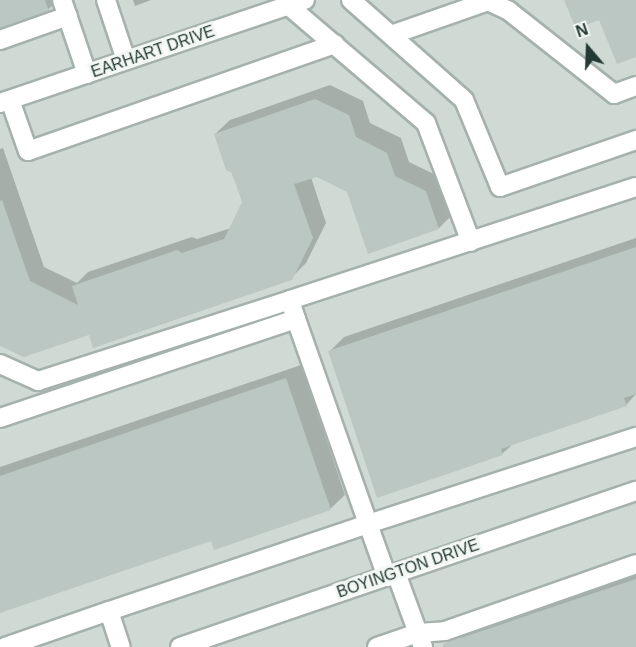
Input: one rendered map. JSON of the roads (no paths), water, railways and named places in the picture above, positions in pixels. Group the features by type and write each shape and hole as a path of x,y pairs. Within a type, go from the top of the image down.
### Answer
{"street":[{"path":"106,0 126,60"},
{"path":"351,0 464,100 500,187 636,140"},
{"path":"392,35 468,6 488,1 509,11 614,94 636,86"},
{"path":"297,3 335,44 426,123 471,242"},
{"name":"EARHART DRIVE","path":"5,101 126,60 268,6 297,3"},
{"path":"0,40 65,8 87,74"},
{"path":"5,101 28,151 335,44"},
{"path":"0,364 38,381 636,187"},
{"path":"290,300 368,525 420,640"},
{"path":"0,418 296,319"},
{"path":"5,647 636,437"},
{"name":"BOYINGTON DRIVE","path":"180,647 221,641 391,575 636,491"},
{"path":"376,647 420,640 636,564"},
{"path":"109,612 121,647"}]}
